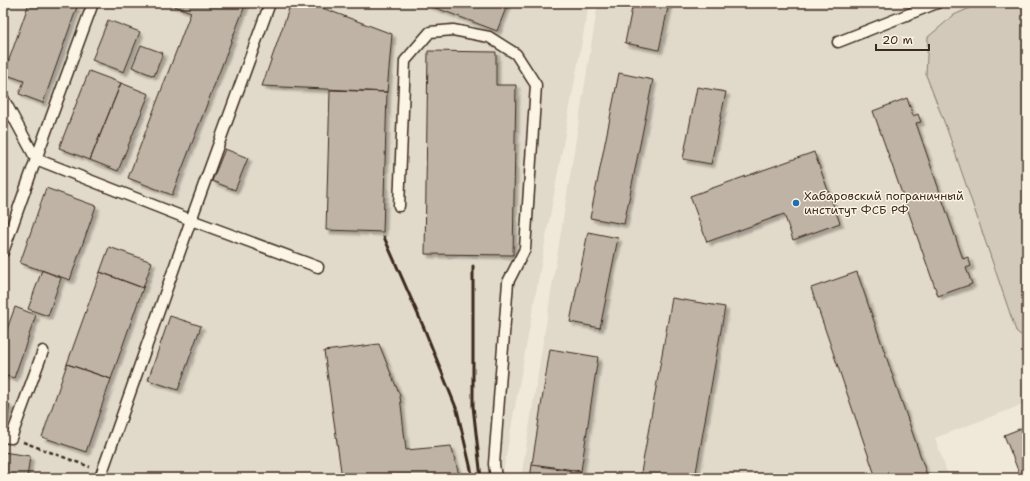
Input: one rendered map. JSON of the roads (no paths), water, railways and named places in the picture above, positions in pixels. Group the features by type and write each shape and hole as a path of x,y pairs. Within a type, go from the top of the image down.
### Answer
{"lane":[{"path":"3,252 93,3"},
{"path":"101,475 191,220 270,3"},
{"path":"838,42 937,3"},
{"path":"399,206 405,61 430,32 453,30 489,37 516,54 536,85 525,249 508,282 494,464 496,478"},
{"path":"3,98 36,159 191,220 318,267"},
{"path":"7,437 43,351"}],"railway":[{"path":"384,237 424,328 457,410 473,478"},
{"path":"473,266 473,406 481,478"}],"place":[{"name":"Хабаровский пограничный институт ФСБ РФ","path":"796,203"}]}
